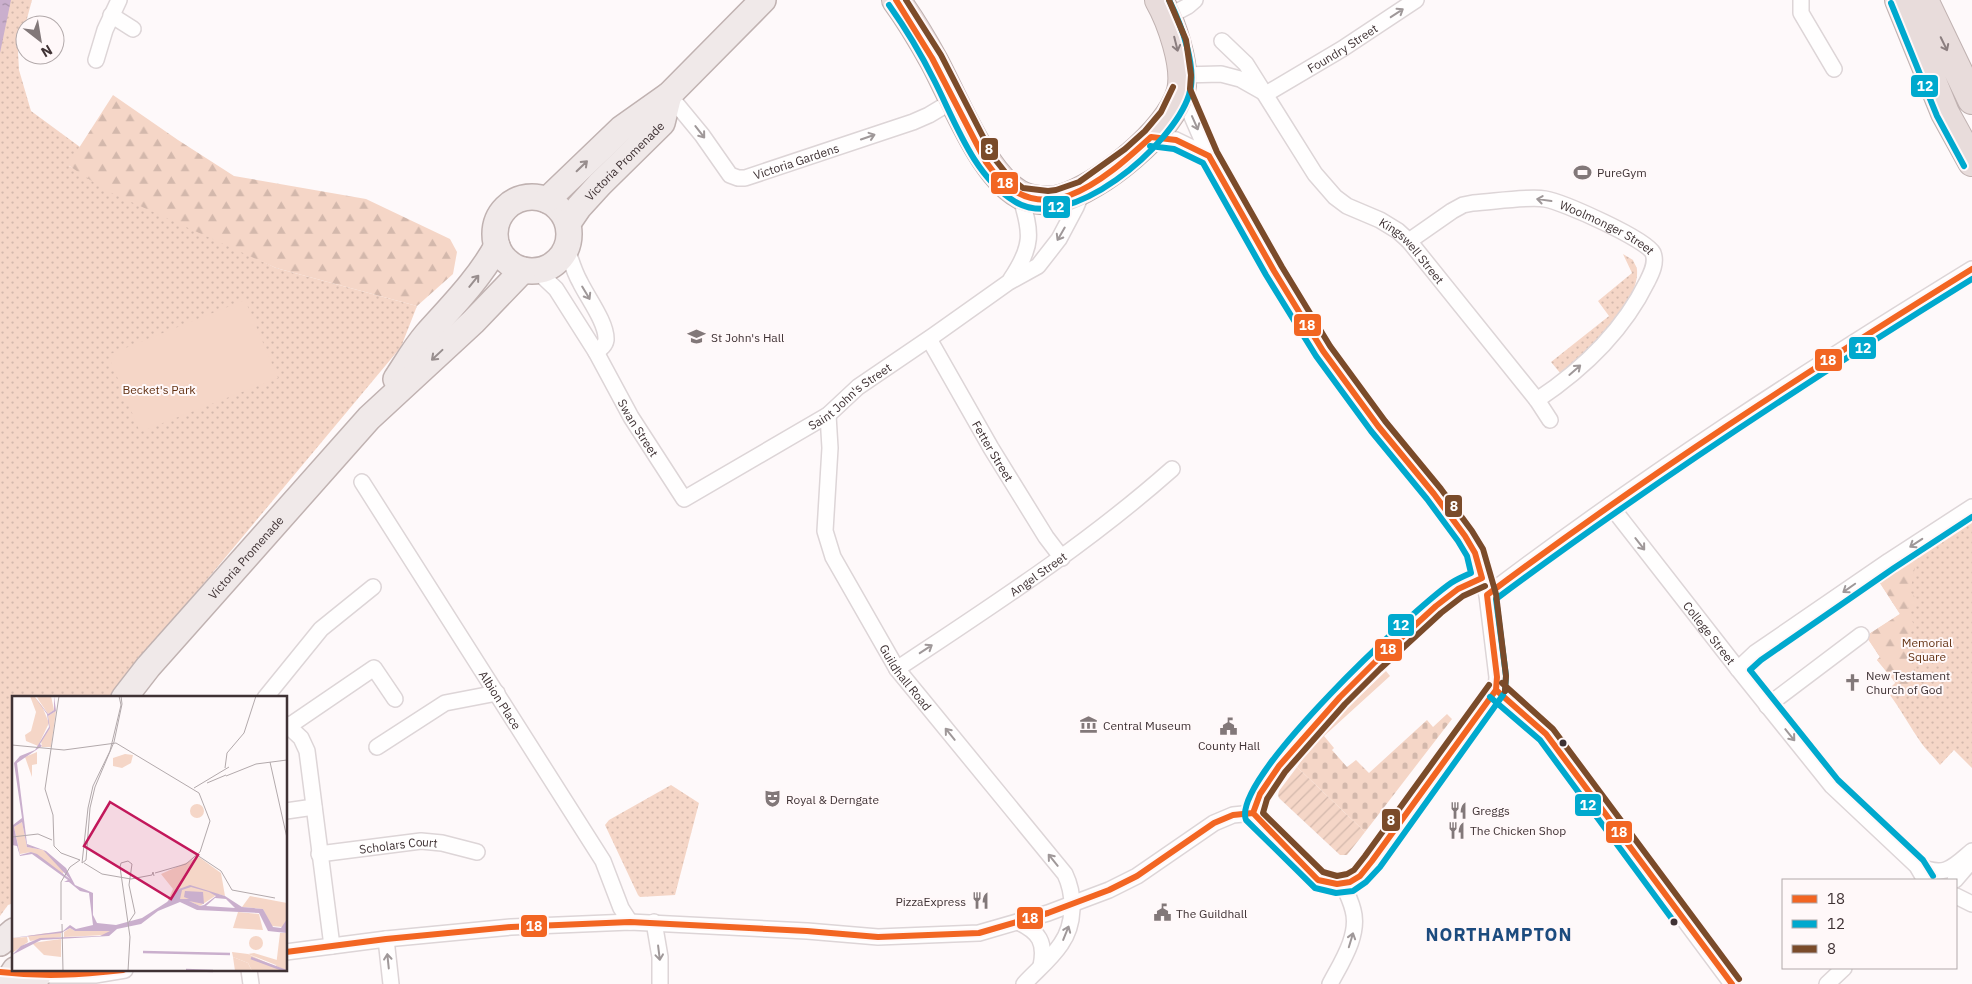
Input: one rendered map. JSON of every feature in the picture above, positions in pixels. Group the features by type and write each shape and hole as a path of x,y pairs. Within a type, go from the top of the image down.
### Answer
{"highway":[{"path":"896,0 933,59 987,163 1003,183 1020,196 1048,200 1058,199 1083,190 1131,156 1168,117 1181,83 1177,42 1163,8"},
{"path":"1899,0 1945,113 1972,162"},
{"path":"1924,0 1972,100"}],"main road":[{"name":"Victoria Promenade","path":"547,200 621,129 670,95 763,0"},
{"name":"Victoria Promenade","path":"568,223 579,207 600,184 662,123 670,95"},
{"path":"535,197 547,200 562,212 568,223 570,236 567,249 560,261 549,267 530,270 508,262 500,252 495,240 500,214 510,204 522,198 535,197"},
{"name":"Victoria Promenade","path":"368,418 426,335 488,264 498,246"},
{"name":"Victoria Promenade","path":"126,696 148,667 368,418 530,270"},
{"path":"0,943 12,933"}],"street":[{"path":"96,60 111,15 119,0"},
{"path":"1163,8 1188,6 1195,0"},
{"name":"Foundry Street","path":"1266,94 1342,49 1416,0"},
{"path":"1801,0 1800,13 1834,69"},
{"path":"111,15 133,29"},
{"name":"Kingswell Street","path":"1222,41 1246,64 1315,174 1335,197 1347,206 1380,220 1398,231 1409,241 1537,400 1550,420"},
{"name":"Kingswell Street","path":"1181,83 1221,74 1240,79 1266,94"},
{"path":"288,952 386,939 511,928 630,922 807,931 878,938 979,933 1018,922 1109,890 1137,876 1214,823 1233,815 1252,814 1318,880 1332,885 1343,885 1357,879 1376,856 1458,740 1496,690 1497,677 1487,595 1475,553 1465,536 1434,494 1378,426 1322,351 1274,271 1210,156 1181,83"},
{"name":"Victoria Gardens","path":"670,95 702,135 730,175 738,178 745,178 913,122 954,100"},
{"path":"1151,137 1176,140 1210,156"},
{"name":"Saint John's Street","path":"684,499 828,415 858,387 1009,282 1038,266 1059,239 1083,190"},
{"name":"Saint John's Street","path":"1009,282 1027,252 1028,227 1020,196"},
{"name":"Woolmonger Street","path":"1409,241 1462,205 1545,199 1587,214 1644,245 1653,253 1652,272 1640,295 1614,334 1552,390 1537,400"},
{"path":"567,249 579,281 599,314 605,333 606,340 596,352"},
{"path":"1487,595 1731,422 1972,269"},
{"name":"Swan Street","path":"530,270 556,289 596,352 631,417 684,499"},
{"name":"Fetter Street","path":"929,339 991,448 1046,537 1062,558"},
{"name":"Guildhall Road","path":"828,415 830,448 825,531 833,557 897,668 1064,874 1069,883 1072,903"},
{"name":"Angel Street","path":"897,668 1062,558 1119,515 1172,470"},
{"name":"Albion Place","path":"362,482 603,861 621,908 630,922"},
{"name":"College Street","path":"1610,506 1832,786 1917,866 1924,879"},
{"path":"1738,669 1755,653 1889,561 1972,507"},
{"path":"1252,814 1262,789 1310,728 1405,632 1454,591 1482,578"},
{"path":"267,696 321,629 373,587"},
{"path":"1767,706 1861,635"},
{"path":"288,724 374,668 395,699"},
{"path":"1496,690 1546,734 1732,984"},
{"path":"377,746 446,703 497,693"},
{"path":"288,726 301,738 307,751 332,946"},
{"path":"288,810 314,807"},
{"name":"Scholars Court","path":"319,854 421,841 442,843 477,852"},
{"path":"1917,866 1929,871 1950,870 1972,851"},
{"path":"1956,879 1968,865 1972,851"},
{"path":"1330,984 1351,942 1355,924 1354,912 1343,885"},
{"path":"1957,896 1972,904"},
{"path":"1024,984 1061,944 1071,920 1072,903"},
{"path":"654,922 660,956 660,984"},
{"path":"1018,922 1031,928 1040,938 1043,957 1041,966"},
{"path":"386,939 391,984"},
{"path":"1827,984 1843,969"},
{"path":"21,976 95,975 113,972"}],"green space":[{"name":"Becket's Park","path":"0,0 32,0 28,15 15,15 15,65 19,65 31,111 80,147 69,166 276,268 417,306 401,347 110,696 12,696 12,904 8,905 0,916"},
{"path":"113,95 234,176 366,199 450,239 457,252 453,274 417,306 276,268 105,190 68,165"},
{"path":"1623,254 1633,260 1637,269 1636,283 1630,298 1609,327 1561,374 1551,362 1609,316 1598,301 1632,273"},
{"path":"245,300 278,378 140,432 108,355"},
{"name":"Memorial Square","path":"1972,516 1972,768 1954,750 1940,765 1924,747 1887,691 1896,682 1877,660 1880,657 1866,636 1900,614 1878,580"},
{"path":"1916,554 1910,592 1916,598 1917,603 1908,608 1914,624 1909,638 1900,640 1915,669 1917,683 1905,695 1877,660 1880,657 1866,636 1900,614 1878,580"},
{"path":"1386,671 1390,676 1324,736 1334,748 1332,750 1347,767 1356,760 1369,773 1427,720 1433,727 1447,714 1452,719 1365,832 1297,767 1320,734"},
{"path":"1297,767 1365,832 1347,855 1340,855 1279,798 1279,791"},
{"path":"671,785 699,803 675,895 640,897 605,825 609,820"}],"water":[{"path":"0,0 11,0 0,53"}],"transit line":[{"name":"18","path":"896,0 932,58 986,162 1006,185 1027,197 1048,200 1070,195 1091,185 1112,171 1151,137 1176,140 1209,156 1274,271 1323,351 1378,426 1434,494 1475,553 1482,578 1458,589 1436,606 1340,697 1279,766 1260,794 1253,813"},
{"name":"8","path":"906,0 941,55 994,158 1009,177 1023,188 1048,191 1079,182 1125,149 1145,131 1161,112 1173,87"},
{"name":"12","path":"889,5 924,61 966,146 976,162 987,177 1014,201 1037,209 1062,206 1089,196 1116,180 1141,160 1163,138 1179,115 1189,95 1191,84 1190,59 1183,33 1169,0"},
{"name":"8","path":"1169,0 1186,40 1191,75 1190,89 1217,152 1282,267 1330,346 1385,421 1441,489 1483,549 1496,594 1506,676 1505,691"},
{"name":"12","path":"1891,3 1937,116 1964,166"},
{"name":"12","path":"1150,146 1174,149 1203,163 1266,275 1316,356 1371,431 1427,499 1458,541 1467,556 1471,573 1451,583 1402,625 1366,658 1294,734 1266,769 1249,799 1246,820 1315,888 1336,893 1353,891 1366,882 1380,867 1503,695"},
{"name":"18","path":"1496,690 1497,677 1487,595 1665,468 1848,347 1972,269"},
{"name":"12","path":"1505,691 1506,676 1496,599 1671,474 1851,355 1972,279"},
{"name":"12","path":"1933,876 1923,860 1838,780 1750,670 1761,660 1894,568 1972,517"},
{"name":"8","path":"1485,586 1463,596 1441,613 1345,704 1285,772 1267,799 1263,813 1323,872 1337,876 1347,874 1354,870 1365,856 1489,685"},
{"name":"8","path":"1502,683 1553,729 1739,979"},
{"name":"18","path":"1496,690 1546,734 1732,984"},
{"name":"18","path":"1253,813 1318,880 1337,884 1350,882 1360,876 1372,861 1496,690"},
{"name":"12","path":"1490,697 1540,740 1675,923"},
{"name":"18","path":"288,952 386,939 511,927 630,922 807,931 878,937 979,933 1048,913 1109,890 1137,876 1214,823 1233,815 1253,813"},
{"name":"18","path":"0,972 62,975 102,972"}],"place":[{"name":"PureGym","path":"1583,172"},
{"name":"St John's Hall","path":"697,337"},
{"name":"New Testament Church of God","path":"1852,682"},
{"name":"Central Museum","path":"1089,725"},
{"name":"County Hall","path":"1229,726"},
{"name":"Royal & Derngate","path":"772,799"},
{"name":"Greggs","path":"1458,810"},
{"name":"The Chicken Shop","path":"1456,830"},
{"name":"PizzaExpress","path":"980,901"},
{"name":"The Guildhall","path":"1162,913"}],"district":[{"name":"NORTHAMPTON","path":"1499,934"}]}
